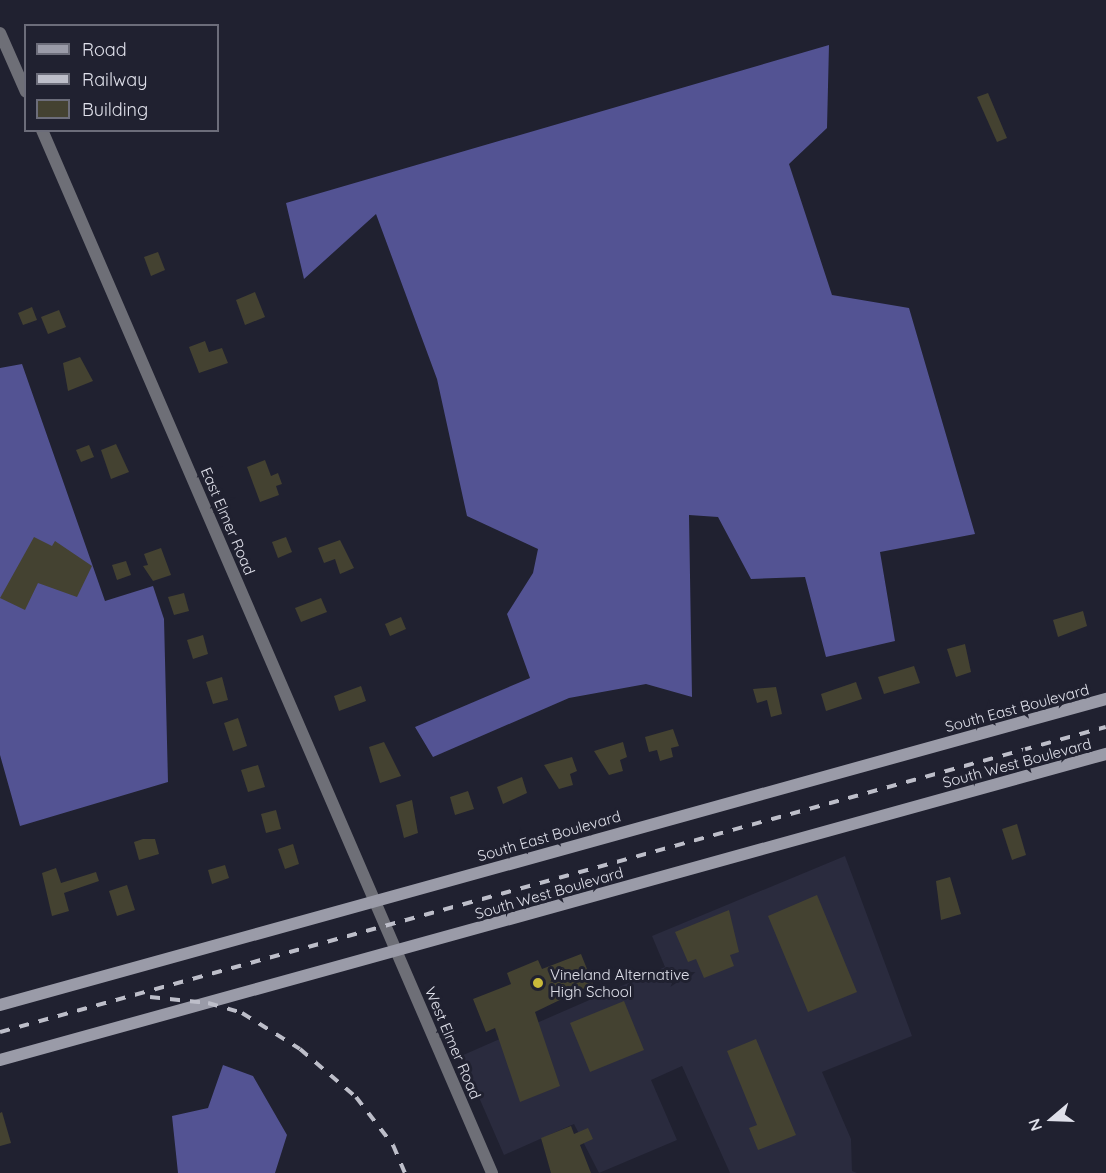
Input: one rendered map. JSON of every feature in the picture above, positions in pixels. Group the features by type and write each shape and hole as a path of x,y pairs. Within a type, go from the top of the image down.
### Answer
{"main road":[{"name":"South East Boulevard","path":"0,1005 1106,699"},
{"name":"South West Boulevard","path":"0,1060 1106,754"}],"street":[{"path":"0,33 24,87"},
{"name":"East Elmer Road","path":"43,132 385,925"},
{"name":"West Elmer Road","path":"385,925 492,1173"}],"shaded area":[{"path":"829,45 827,128 789,164 832,295 909,308 975,534 880,552 895,641 826,657 805,577 751,579 718,517 689,515 692,697 646,684 569,698 433,757 415,727 530,678 507,614 533,573 538,549 467,516 437,379 376,214 304,279 286,203"},
{"path":"22,364 105,601 153,586 164,619 168,782 20,826 0,755 0,368"},
{"path":"845,856 912,1036 822,1072 851,1139 852,1171 857,1173 730,1173 682,1066 651,1080 677,1140 599,1173 574,1124 504,1155 461,1056 665,967 652,936"},
{"path":"223,1065 253,1076 287,1135 275,1173 178,1173 172,1116 208,1108"}],"building":[{"path":"988,93 1007,138 997,142 977,97"},
{"path":"158,252 165,270 151,276 144,257"},
{"path":"255,292 265,317 245,325 236,300"},
{"path":"32,307 37,320 23,325 18,313"},
{"path":"59,310 66,327 48,334 41,317"},
{"path":"205,341 209,352 222,348 228,363 199,373 189,347"},
{"path":"80,357 93,381 68,391 63,363"},
{"path":"116,444 129,472 111,479 101,450"},
{"path":"89,445 94,457 81,462 76,450"},
{"path":"265,460 271,476 278,473 282,484 276,486 279,495 260,502 247,467"},
{"path":"34,537 52,546 55,541 92,566 77,597 38,583 25,610 0,598"},
{"path":"286,537 292,552 278,558 272,542"},
{"path":"340,540 354,568 340,574 335,559 324,563 318,548"},
{"path":"161,548 171,575 153,581 143,566 148,565 144,554"},
{"path":"126,561 131,575 117,580 112,565"},
{"path":"184,593 189,611 174,615 168,597"},
{"path":"321,598 327,612 301,622 295,608"},
{"path":"1083,611 1087,626 1058,637 1053,620"},
{"path":"401,617 406,629 390,636 385,624"},
{"path":"203,635 208,654 193,659 187,640"},
{"path":"965,644 971,672 956,677 947,649"},
{"path":"914,666 920,683 884,694 878,677"},
{"path":"222,677 228,700 213,704 206,682"},
{"path":"856,682 862,699 826,711 821,694"},
{"path":"361,686 366,701 339,711 334,696"},
{"path":"776,687 782,714 771,717 767,700 757,703 753,689"},
{"path":"238,718 247,746 233,751 224,723"},
{"path":"673,729 679,746 671,748 673,757 660,761 657,750 649,752 645,737"},
{"path":"384,742 401,776 380,783 369,747"},
{"path":"623,742 627,757 620,760 623,771 609,775 594,751"},
{"path":"572,757 577,771 570,774 573,785 559,789 544,765"},
{"path":"258,765 265,787 248,792 241,770"},
{"path":"522,777 527,793 503,804 497,787"},
{"path":"468,791 474,809 455,815 450,797"},
{"path":"412,800 418,833 404,838 396,805"},
{"path":"276,810 281,829 266,833 261,814"},
{"path":"1017,824 1026,855 1012,860 1002,829"},
{"path":"155,839 159,854 139,860 134,842"},
{"path":"293,844 299,864 285,869 278,849"},
{"path":"225,865 229,878 212,884 208,870"},
{"path":"56,868 61,883 96,872 99,881 64,893 69,911 52,916 42,873"},
{"path":"950,877 961,914 941,920 936,881"},
{"path":"127,885 135,910 117,916 109,891"},
{"path":"817,895 857,992 808,1012 768,916"},
{"path":"729,910 739,952 730,955 734,966 704,978 696,959 688,962 675,932"},
{"path":"581,954 593,984 535,1012 560,1086 520,1102 495,1028 486,1032 473,999 511,984 507,973 538,960 542,969"},
{"path":"624,1001 644,1050 590,1072 570,1023"},
{"path":"756,1039 796,1135 758,1150 749,1128 757,1125 727,1051"},
{"path":"2,1112 11,1143 0,1146 0,1113"},
{"path":"571,1126 574,1134 588,1128 593,1139 580,1145 591,1173 551,1173 541,1138"}],"railway":[{"path":"0,1032 1106,727"},
{"path":"150,997 208,1003 242,1013 300,1049 356,1097 393,1145 405,1173"}],"place":[{"name":"Vineland Alternative High School","path":"538,983"}]}
